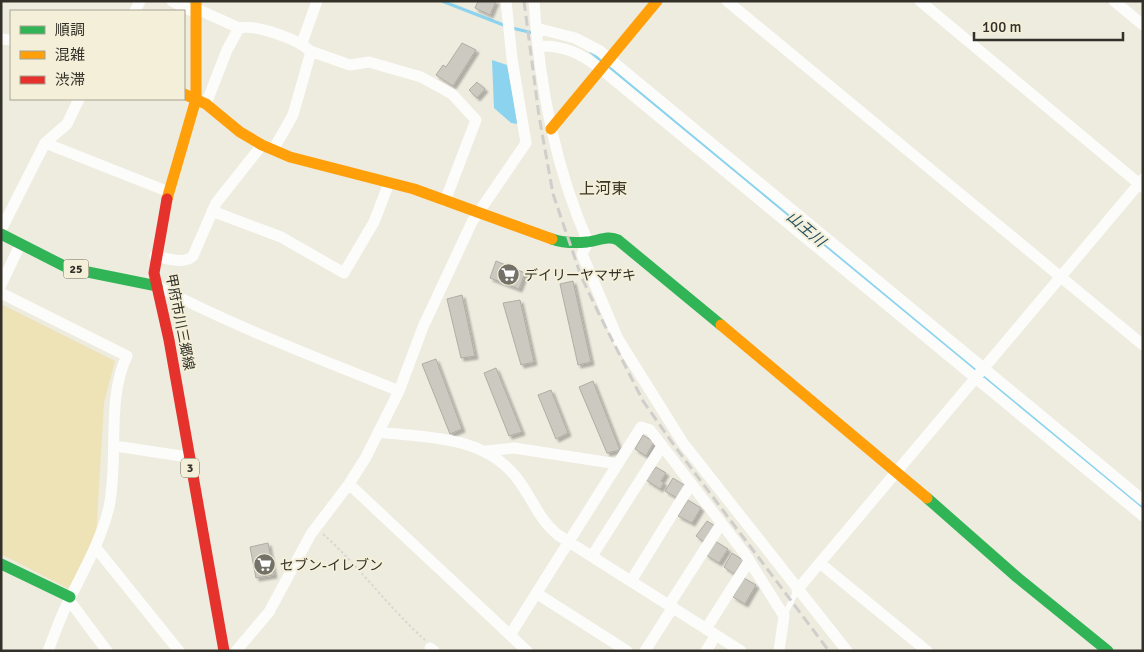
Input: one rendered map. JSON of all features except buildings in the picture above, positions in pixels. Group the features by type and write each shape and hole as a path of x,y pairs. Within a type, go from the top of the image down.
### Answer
{"street":[{"path":"172,1 196,8 239,28 256,28 350,65 369,62 421,76 452,94 476,120 445,201"},
{"path":"274,150 293,115 317,1"},
{"path":"236,651 269,612 315,528 349,484 398,391 423,326 477,213 526,143 506,1"},
{"path":"534,1 537,36 551,129 571,204 588,242"},
{"path":"551,129 657,1"},
{"path":"727,1 1143,345"},
{"path":"797,590 821,564 897,471 1141,183 920,1"},
{"path":"1114,1 1143,25"},
{"name":"甲府市川三郷線","path":"196,8 201,102 169,192 155,256 154,273 170,340 188,456 224,651"},
{"path":"201,102 239,28"},
{"path":"537,36 575,38 593,46 980,374 1143,516"},
{"path":"537,36 581,54 601,69 980,374 1143,500"},
{"path":"185,94 201,102 240,132 262,145 290,157 389,182 560,242 588,242 612,237 618,240 897,471 1018,578 1108,651"},
{"path":"1,230 45,143 67,124 79,100"},
{"path":"45,143 169,192"},
{"path":"155,256 181,261 189,260 193,256 212,212 262,145"},
{"path":"212,212 280,237 344,272 374,222 389,182"},
{"name":"25","path":"1,234 68,268 158,286"},
{"path":"588,242 582,254 618,339 651,395 683,442 797,590 805,596 847,651"},
{"path":"1,284 20,245"},
{"path":"158,286 188,302 398,391"},
{"path":"1,293 127,356 116,387 115,446 109,506 96,548 69,598 48,651"},
{"path":"510,635 641,427 650,430 691,484 749,561 784,616 778,651"},
{"path":"378,432 467,443 486,450 498,458 516,477 547,526 741,651"},
{"path":"115,446 188,456"},
{"path":"592,556 662,446"},
{"path":"486,450 514,448 618,464"},
{"path":"349,484 527,651"},
{"path":"631,581 691,484"},
{"path":"645,651 721,524"},
{"path":"96,548 179,651"},
{"path":"706,651 711,632 749,561"},
{"path":"821,564 927,651"},
{"path":"3,568 69,598 107,651"},
{"path":"536,593 627,651"}],"lane":[{"path":"784,616 797,590"}],"path":[{"path":"315,528 349,558 397,615 427,642 432,649"}],"shaded area":[{"path":"1,304 115,361 104,403 96,537 69,589 1,554"}],"water":[{"path":"492,60 507,65 518,124 511,123 494,108"}],"waterway":[{"name":"山王川","path":"442,1 506,26"},
{"name":"山王川","path":"512,28 533,33"},
{"name":"山王川","path":"591,52 601,61"},
{"name":"山王川","path":"608,66 977,371"},
{"name":"山王川","path":"982,375 1143,508"}],"railway":[{"path":"524,1 539,116 553,194 581,276 643,401 676,448 829,651"}],"traffic: fast":[{"path":"1,234 68,268 157,286"},
{"path":"552,239 574,243 607,238 618,240 721,325"},
{"path":"927,498 1018,578 1108,651"},
{"path":"1,564 70,597"}],"traffic: slow":[{"path":"167,199 196,99 196,1"},
{"path":"551,129 657,1"},
{"path":"185,94 206,104 240,132 262,145 290,157 414,189 552,239"},
{"path":"721,325 927,498"}],"traffic: jam":[{"path":"167,199 154,273 169,340 224,651"}],"place":[{"name":"デイリーヤマザキ","path":"508,275"},
{"name":"セブン-イレブン","path":"264,565"}],"district":[{"name":"上河東","path":"603,189"}]}
